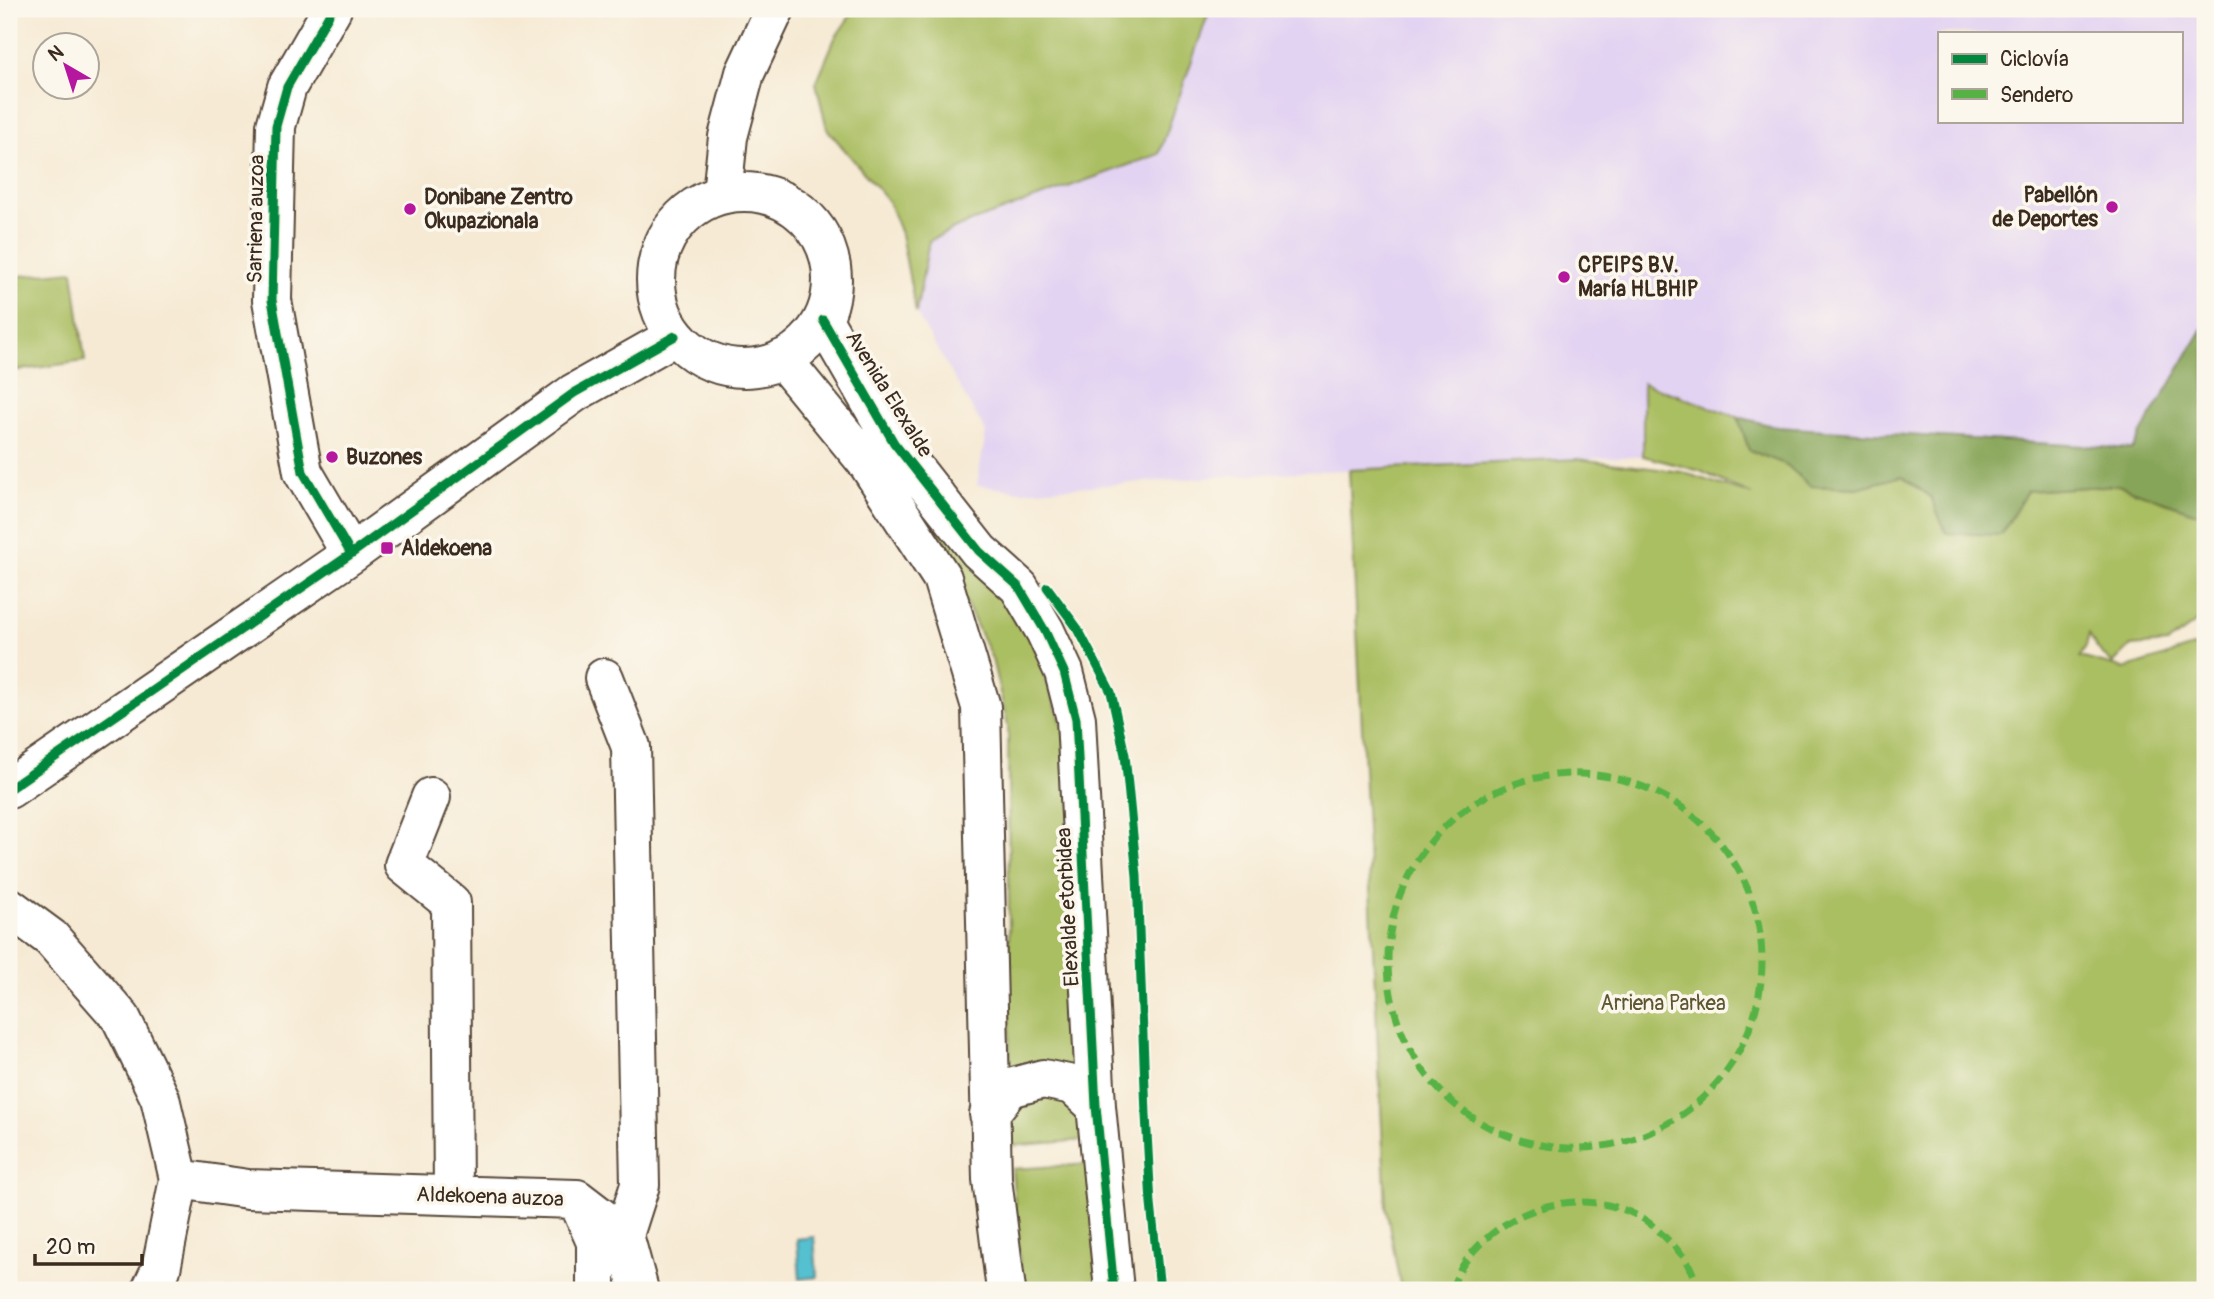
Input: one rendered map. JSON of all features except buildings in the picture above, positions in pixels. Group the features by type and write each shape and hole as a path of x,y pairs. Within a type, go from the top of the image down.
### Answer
{"street":[{"name":"Sarriena auzoa","path":"332,9 287,87 276,126 272,300 303,472 351,554"},
{"path":"722,194 728,137 745,73 775,9"},
{"path":"751,191 779,198 803,214 821,236 831,263 832,292 823,320 806,343 782,359 754,368 725,367 698,356 675,337 661,311 655,282 659,252 673,226 695,206 722,194 751,191"},
{"name":"Avenida Elexalde","path":"823,320 894,443 979,551"},
{"path":"9,789 351,554 574,393 675,337"},
{"path":"782,359 868,464 942,578 981,707 989,1114 992,1180 1006,1290"},
{"name":"Elexalde etorbidea","path":"979,551 1019,587 1045,631 1064,672 1076,719 1096,1106 1114,1290"},
{"path":"604,678 631,747 640,1185 624,1235 639,1290"},
{"path":"431,797 404,865 451,903 453,1195"},
{"path":"9,907 51,937 121,1018 160,1098 179,1180 161,1269 151,1290"},
{"path":"989,1114 1010,1088 1043,1079 1073,1085 1096,1106"},
{"name":"Aldekoena auzoa","path":"179,1180 248,1189 577,1199 624,1235"},
{"path":"577,1199 596,1242 596,1290"}],"shaded area":[{"name":"CPEIPS B.V. María HLBHIP","path":"1210,9 2205,9 2205,325 2132,449 1777,427 1738,417 1644,383 1643,456 1258,474 1020,491 977,485 986,432 916,313 929,241 960,226 1159,154"}],"green space":[{"path":"855,9 1210,9 1159,154 960,226 929,241 916,313 901,234 888,201 827,129 816,83 835,38"},
{"path":"73,271 85,361 14,371 9,333 9,277"},
{"path":"2205,325 2205,511 2199,514 2118,485 2027,491 2001,535 1946,533 1931,497 1902,476 1857,488 1810,486 1787,465 1749,450 1738,417 1777,427 2132,449"},
{"name":"Arriena Parkea","path":"1643,383 1738,417 1749,450 1787,465 1810,486 1857,488 1902,476 1931,497 2001,535 2027,491 2118,485 2199,514 2205,511 2205,616 2168,643 2131,646 2113,664 2096,647 2089,634 2080,657 2125,669 2202,644 2205,653 2205,1290 1401,1290 1386,1208 1349,470 1578,459 1682,472 1752,495 1700,471 1643,456"},
{"path":"932,522 967,547 1030,634 1069,744 1085,1140 1010,1146 1008,726 992,659 948,564"},
{"path":"1090,1164 1098,1290 1022,1290 1012,1169"}],"water":[{"path":"814,1237 817,1277 800,1279 797,1239"}],"marked path":[{"path":"1575,774 1629,782 1663,796 1707,829 1740,873 1754,907 1762,961 1754,1015 1740,1049 1707,1093 1663,1126 1629,1140 1575,1148 1521,1140 1487,1126 1443,1093 1410,1049 1396,1015 1388,961 1396,907 1410,873 1443,829 1487,796 1521,782 1575,774"},
{"path":"1451,1290 1465,1262 1501,1227 1523,1214 1572,1202 1597,1203 1621,1209 1645,1220 1684,1257 1700,1290"}],"cycle path":[{"path":"332,9 287,87 276,126 272,300 303,472 351,554"},
{"path":"823,320 894,443 979,551 1019,587 1045,631 1064,672 1076,719 1096,1106 1114,1290"},
{"path":"9,789 351,554 574,393 675,336"},
{"path":"1047,587 1078,629 1111,692 1125,755 1137,876 1146,1115 1151,1204 1160,1290"}],"place":[{"name":"Pabellón de Deportes","path":"2112,207"},
{"name":"Donibane Zentro Okupazionala","path":"410,209"},
{"name":"CPEIPS B.V. María HLBHIP","path":"1564,277"},
{"name":"Buzones","path":"332,457"},
{"name":"Aldekoena","path":"387,548"}]}
